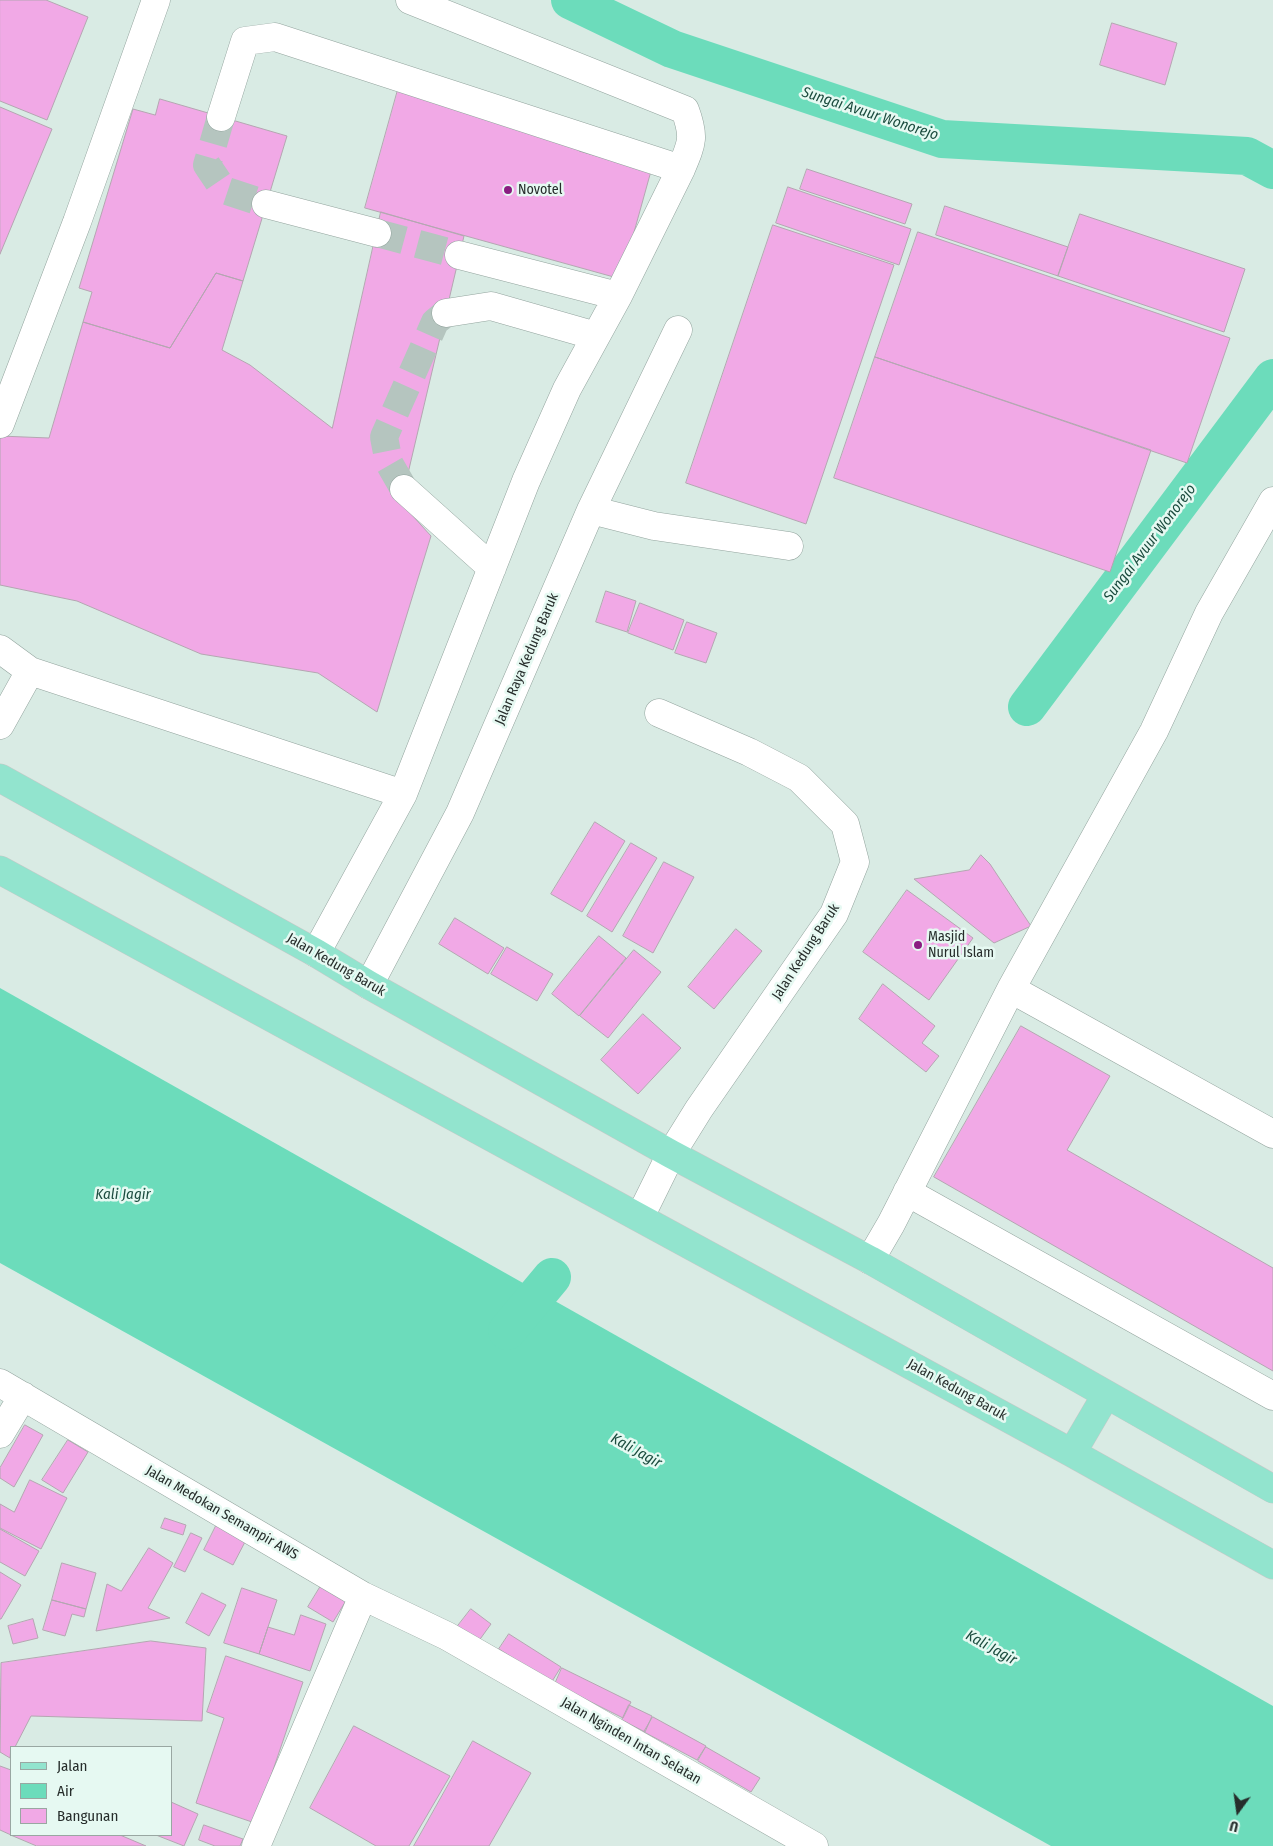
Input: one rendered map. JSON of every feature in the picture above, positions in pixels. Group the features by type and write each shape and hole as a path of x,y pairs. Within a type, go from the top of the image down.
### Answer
{"main road":[{"name":"Jalan Kedung Baruk","path":"0,778 316,953 369,985 671,1154 870,1260 1273,1489"},
{"name":"Jalan Kedung Baruk","path":"0,870 640,1217 1273,1565"},
{"path":"1072,1453 1106,1395"}],"street":[{"path":"0,424 77,222 156,0"},
{"path":"316,953 404,794 526,481 567,389 618,296 680,169 690,147 692,130 685,110 410,0"},
{"path":"221,117 245,41 275,37 680,169"},
{"path":"266,204 376,233"},
{"path":"459,255 618,296"},
{"path":"446,313 491,306 596,336"},
{"name":"Jalan Raya Kedung Baruk","path":"369,985 460,813 591,510 678,330"},
{"path":"404,489 492,568"},
{"path":"870,1260 1011,989 1154,731 1209,613 1273,501"},
{"path":"591,510 654,526 789,546"},
{"path":"2,656 30,671 404,794"},
{"path":"0,724 30,671"},
{"name":"Jalan Kedung Baruk","path":"640,1217 671,1154 834,914 855,862 845,824 799,778 749,752 659,713"},
{"path":"1011,989 1273,1134"},
{"path":"907,1192 1273,1396"},
{"path":"0,1434 12,1390"},
{"name":"Jalan Medokan Semampir AWS","path":"12,1390 363,1596 447,1636"},
{"path":"256,1846 363,1596"},
{"name":"Jalan Nginden Intan Selatan","path":"447,1636 814,1846"}],"water":[{"name":"Kali Jagir","path":"0,988 1273,1706 1273,1846 1051,1846 0,1263"}],"building":[{"path":"0,0 46,0 88,17 47,120 0,101"},
{"path":"1112,23 1177,43 1165,85 1100,65"},
{"name":"Novotel","path":"399,86 582,137 579,151 651,171 621,279 365,208"},
{"path":"160,99 287,136 243,281 216,273 170,348 83,322 92,292 79,288 133,109 155,115"},
{"path":"0,107 52,129 0,254"},
{"path":"807,169 912,204 905,224 800,189"},
{"path":"788,187 911,229 899,265 776,223"},
{"path":"945,206 1068,247 1058,276 936,235"},
{"path":"381,212 464,236 401,503 431,536 377,712 318,673 201,654 77,601 0,585 0,436 49,438 83,322 170,348 216,273 243,281 222,350 250,365 332,428"},
{"path":"1080,214 1245,269 1224,332 1058,276"},
{"path":"773,225 894,265 806,524 686,483"},
{"path":"918,232 1230,338 1187,463 875,357"},
{"path":"875,357 1151,450 1110,572 834,478"},
{"path":"606,591 636,601 627,632 596,622"},
{"path":"640,603 684,620 673,650 628,633"},
{"path":"687,622 717,633 706,663 675,653"},
{"path":"595,822 625,841 582,912 551,894"},
{"path":"631,843 657,858 612,932 587,916"},
{"path":"981,855 990,864 1031,926 994,943 914,879 969,870"},
{"path":"664,862 694,877 653,953 623,936"},
{"name":"Masjid Nurul Islam","path":"907,890 973,938 929,1000 863,952"},
{"path":"455,918 504,948 488,974 439,944"},
{"path":"736,929 762,951 714,1009 688,987"},
{"path":"599,936 626,958 579,1016 552,994"},
{"path":"507,947 553,974 537,1001 491,974"},
{"path":"634,950 661,972 608,1038 580,1016"},
{"path":"883,984 935,1026 922,1043 939,1056 926,1072 859,1019"},
{"path":"643,1014 681,1048 638,1094 601,1060"},
{"path":"1021,1026 1110,1076 1067,1150 1273,1268 1273,1371 934,1177"},
{"path":"25,1425 43,1435 14,1487 0,1478 0,1468"},
{"path":"68,1440 88,1452 63,1493 42,1480"},
{"path":"30,1480 67,1498 41,1549 0,1528 0,1504 14,1512"},
{"path":"165,1518 186,1525 183,1535 161,1528"},
{"path":"217,1524 246,1540 233,1565 204,1550"},
{"path":"0,1529 39,1551 25,1576 0,1562"},
{"path":"191,1533 202,1538 185,1572 174,1567"},
{"path":"149,1548 173,1563 148,1608 170,1618 96,1631 107,1584 121,1591"},
{"path":"62,1563 96,1573 86,1609 52,1600"},
{"path":"0,1572 21,1585 1,1619 0,1619"},
{"path":"322,1584 347,1599 333,1622 308,1607"},
{"path":"242,1588 277,1600 259,1654 224,1643"},
{"path":"202,1593 226,1605 209,1636 186,1623"},
{"path":"52,1600 86,1609 84,1617 72,1614 65,1636 43,1630"},
{"path":"471,1609 491,1624 478,1642 457,1627"},
{"path":"301,1615 326,1624 310,1671 259,1654 268,1627 294,1635"},
{"path":"33,1619 38,1638 13,1644 8,1626"},
{"path":"509,1634 561,1667 551,1683 499,1649"},
{"path":"151,1641 206,1648 202,1721 31,1716 16,1746 10,1746 10,1758 0,1752 1,1663"},
{"path":"226,1656 303,1682 255,1823 196,1803 224,1718 207,1712"},
{"path":"562,1668 631,1702 623,1718 555,1684"},
{"path":"629,1705 652,1716 645,1732 622,1720"},
{"path":"653,1717 706,1746 697,1760 644,1732"},
{"path":"354,1726 450,1776 409,1846 376,1846 310,1808"},
{"path":"473,1741 531,1773 489,1846 414,1846"},
{"path":"706,1747 760,1778 751,1792 698,1761"},
{"path":"0,1766 10,1770 10,1835 0,1830"},
{"path":"172,1802 198,1814 184,1846 159,1836 172,1836"},
{"path":"204,1825 243,1839 240,1846 215,1846 199,1840"},
{"path":"13,1836 122,1836 146,1846 37,1846"}],"waterway":[{"name":"Sungai Avuur Wonorejo","path":"570,0 672,49 942,139 1247,156 1273,170"},
{"name":"Sungai Avuur Wonorejo","path":"1027,707 1273,378"},
{"name":"Sungai Avuur Wonorejo","path":"507,1331 552,1277"}],"tunnel":[{"path":"221,117 207,165 224,190 266,204"},
{"path":"377,233 459,255"},
{"path":"404,489 389,463 384,437 435,322 446,313"}],"place":[{"name":"Novotel","path":"508,190"},
{"name":"Masjid Nurul Islam","path":"918,945"}]}
